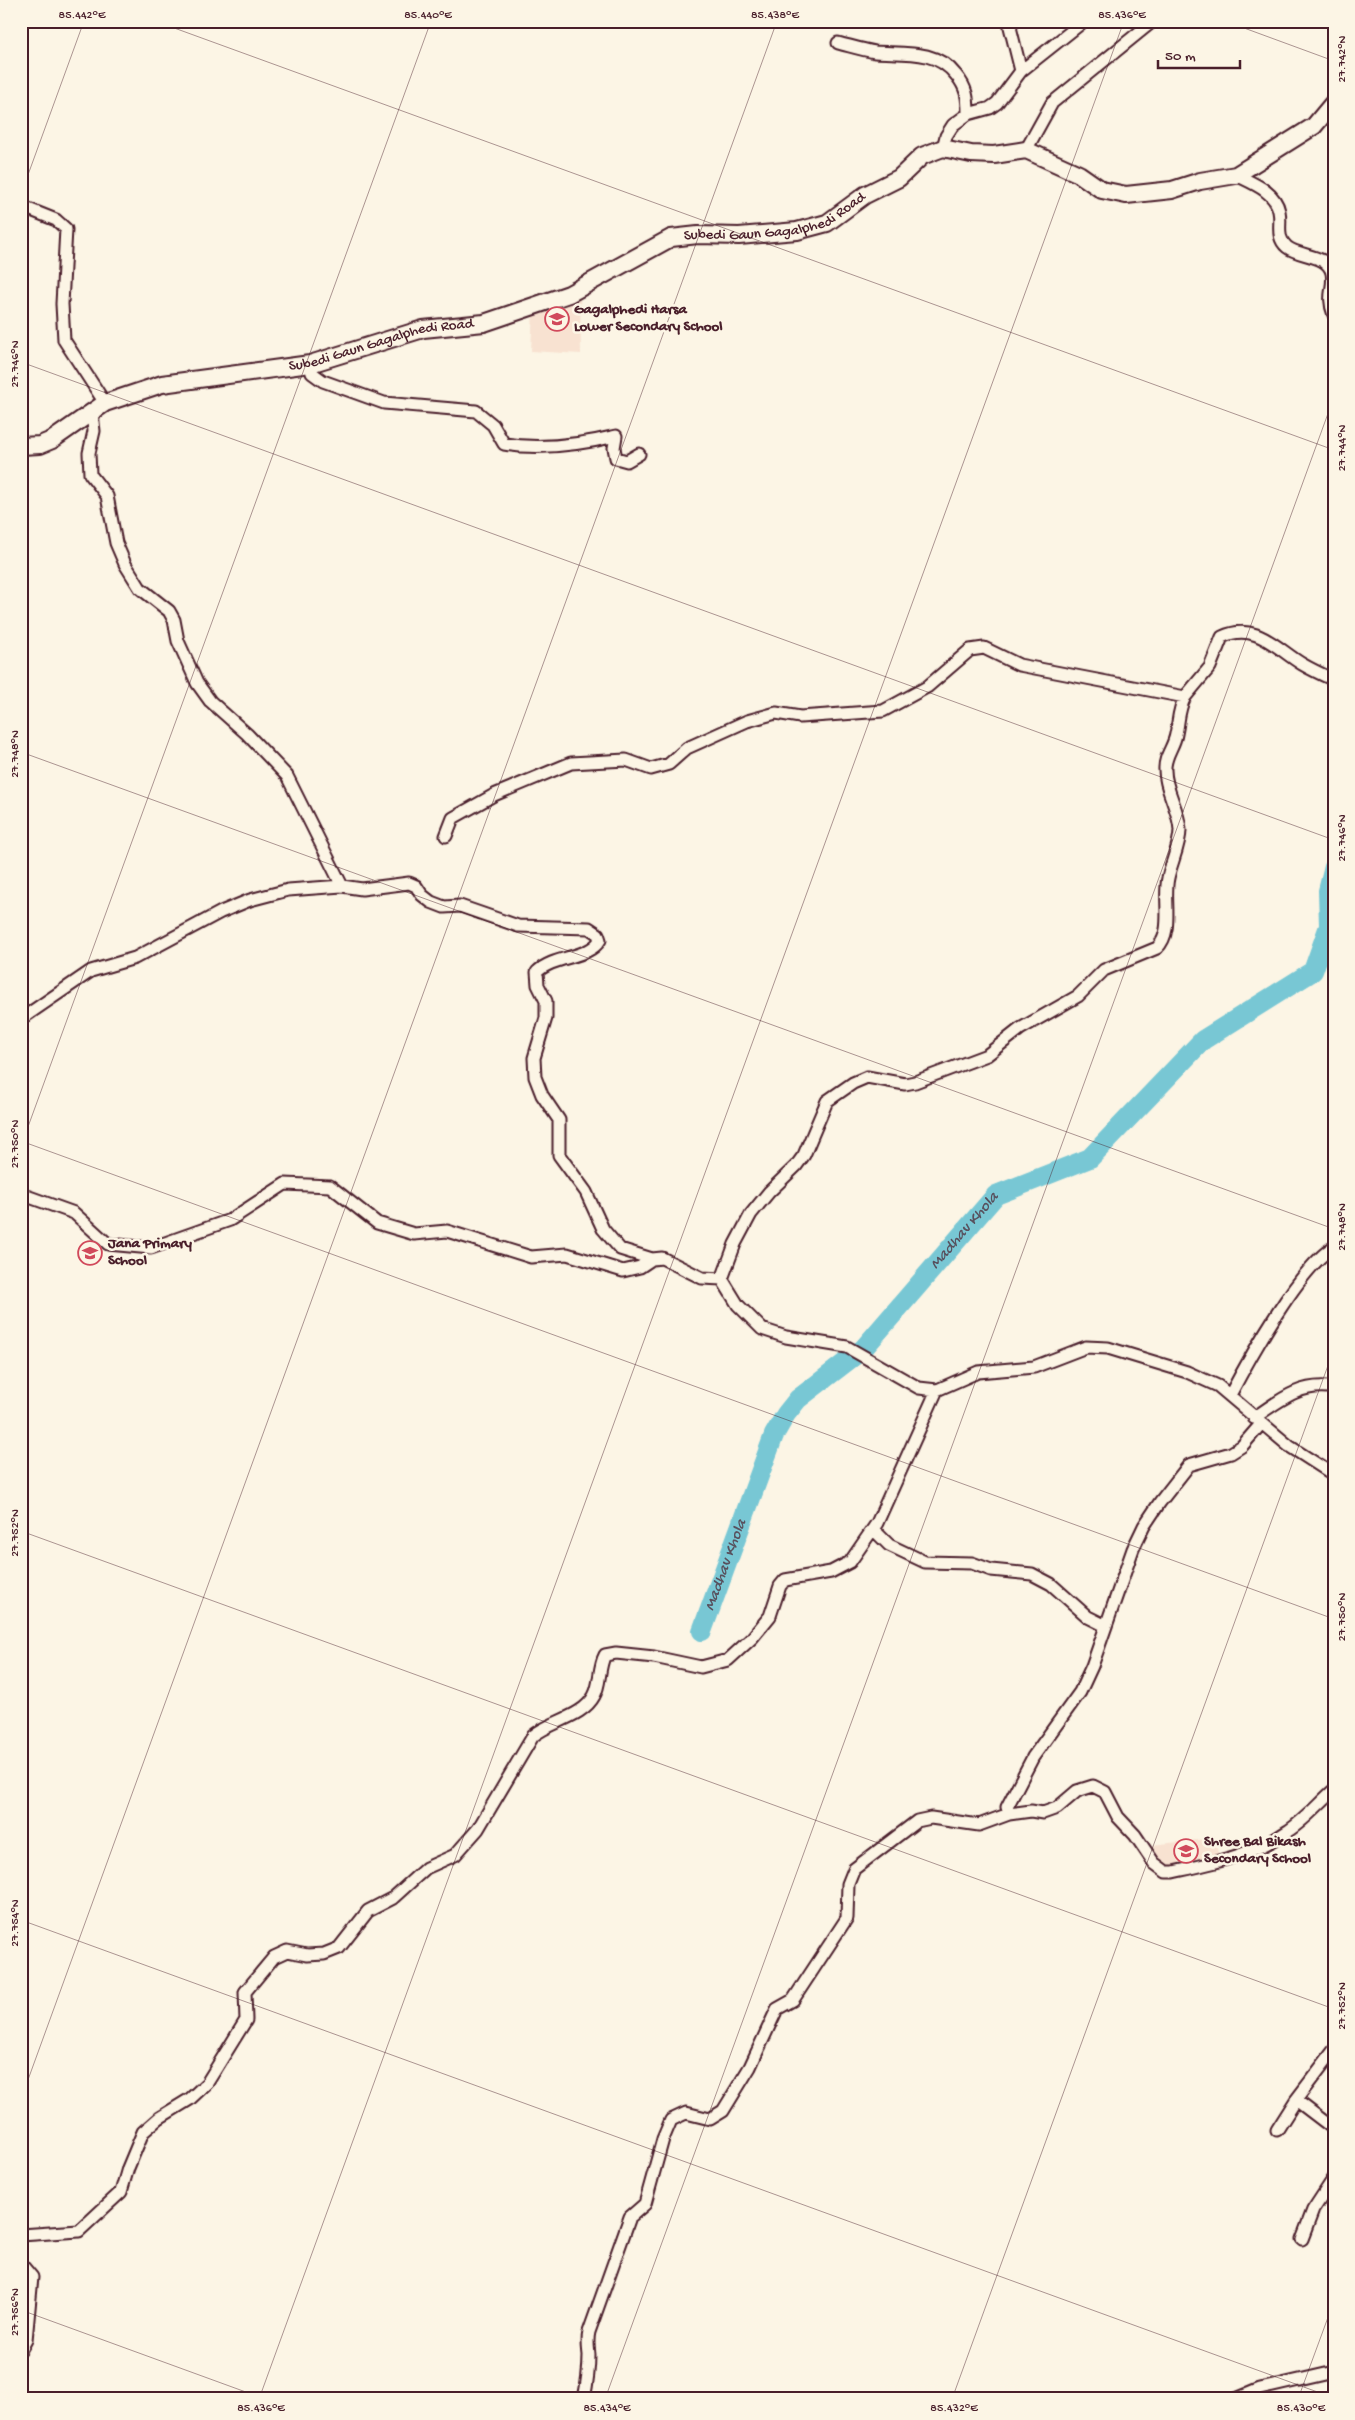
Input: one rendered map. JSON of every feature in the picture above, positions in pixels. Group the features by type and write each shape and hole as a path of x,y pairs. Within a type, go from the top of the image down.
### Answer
{"street":[{"path":"1014,21 1010,27 1021,71"},
{"path":"1084,21 1021,71 997,103 990,108 968,114 953,125 946,136 943,148 971,154 994,155 1026,150 1079,174 1102,190 1126,195 1172,190 1200,180 1236,174 1314,126 1334,102"},
{"path":"1026,150 1052,103 1153,21"},
{"path":"838,43 876,52 888,51 941,60 950,66 965,86 968,99 968,114"},
{"name":"Subedi Gaun Gagalphedi Road","path":"21,446 40,445 52,440 98,408 162,384 310,364 423,329 484,323 569,294 671,238 698,235 739,236 797,231 826,223 865,195 899,178 922,156 943,148"},
{"path":"1236,174 1270,195 1279,210 1279,235 1287,247 1319,259 1327,265 1332,274 1329,299 1334,315"},
{"path":"21,206 56,220 66,229 62,304 64,340 98,408 89,452 90,474 107,496 116,543 125,564 140,588 169,611 174,620 178,641 197,682 210,701 247,734 287,776 342,886"},
{"path":"310,364 312,373 323,381 384,403 476,411 493,425 504,444 526,448 576,445 616,436 614,448 616,458 627,461 639,454"},
{"path":"722,1279 735,1244 751,1214 769,1192 796,1166 804,1154 827,1101 853,1083 867,1077 904,1084 916,1082 987,1055 1020,1029 1078,996 1104,970 1157,948 1162,943 1167,909 1167,880 1180,833 1180,823 1164,770 1167,752 1176,736 1180,707 1210,666 1222,637 1230,633 1246,633 1268,639 1301,664 1334,680"},
{"path":"446,836 453,818 494,795 571,763 626,760 651,769 669,764 687,748 695,744 747,721 776,713 800,718 884,711 927,687 970,650 984,648 1019,665 1185,698"},
{"path":"21,1019 91,971 135,958 221,912 250,900 288,890 342,886 362,889 409,883 416,886 422,895 431,902 444,907 460,906 518,926 589,928 598,934 600,940 590,950 555,961 537,972 538,984 546,1002 546,1018 534,1058 535,1077 542,1095 559,1120 559,1155 586,1192 603,1229 620,1249 652,1259 662,1258 702,1278 722,1279"},
{"path":"21,1194 74,1213 108,1244 151,1248 230,1220 285,1184 330,1186 377,1222 414,1234 447,1231 531,1257 567,1254 623,1270 640,1267 652,1259"},
{"path":"1230,1395 1253,1352 1285,1304 1314,1265 1334,1247"},
{"path":"722,1279 738,1305 762,1329 786,1336 847,1347 919,1388 937,1390 978,1372 1034,1367 1086,1347 1098,1347 1187,1372 1218,1386 1289,1446 1334,1475"},
{"path":"1009,1814 1007,1807 1033,1757 1080,1692 1106,1626 1133,1548 1144,1526 1160,1502 1189,1465 1231,1453 1242,1446 1258,1421 1300,1388 1324,1386 1334,1388"},
{"path":"21,2235 78,2231 114,2199 121,2192 128,2168 143,2132 159,2118 190,2099 207,2083 246,2020 245,1992 274,1957 287,1951 307,1955 324,1954 339,1948 368,1911 393,1898 426,1868 455,1855 478,1828 533,1736 541,1729 582,1709 591,1702 596,1694 605,1655 616,1652 654,1657 701,1667 728,1660 752,1638 770,1616 780,1586 785,1580 840,1568 850,1562 873,1529 937,1390"},
{"path":"873,1529 889,1545 925,1562 972,1563 991,1570 1032,1574 1051,1584 1088,1617 1106,1626"},
{"path":"584,2399 588,2381 589,2354 587,2342 589,2332 630,2217 644,2204 663,2139 671,2120 686,2113 710,2119 723,2111 750,2066 777,2009 793,2000 847,1918 848,1884 854,1869 917,1821 931,1818 979,1825 1009,1814 1050,1811 1077,1791 1093,1786 1105,1792 1118,1817 1135,1835 1154,1863 1166,1872 1173,1872 1245,1854 1268,1844 1290,1831 1334,1790"},
{"path":"1277,2130 1296,2100 1334,2050"},
{"path":"1296,2100 1334,2129"},
{"path":"1302,2239 1312,2210 1334,2178"},
{"path":"21,2264 32,2277 26,2340 21,2349"},
{"path":"1236,2399 1260,2389 1334,2372"}],"shaded area":[{"name":"Gagalphedi Harsa Lower Secondary School","path":"580,287 581,354 531,351 533,310"},
{"name":"Shree Bal Bikash Secondary School","path":"1214,1838 1219,1856 1165,1870 1152,1845"}],"waterway":[{"name":"Madhav Khola","path":"702,1631 774,1435 786,1414 798,1399 863,1349 996,1195 1090,1158 1203,1040 1313,971 1329,926 1328,891 1334,867"}],"place":[{"name":"Gagalphedi Harsa Lower Secondary School","path":"557,319"},
{"name":"Jana Primary School","path":"90,1253"},
{"name":"Shree Bal Bikash Secondary School","path":"1186,1851"}]}
